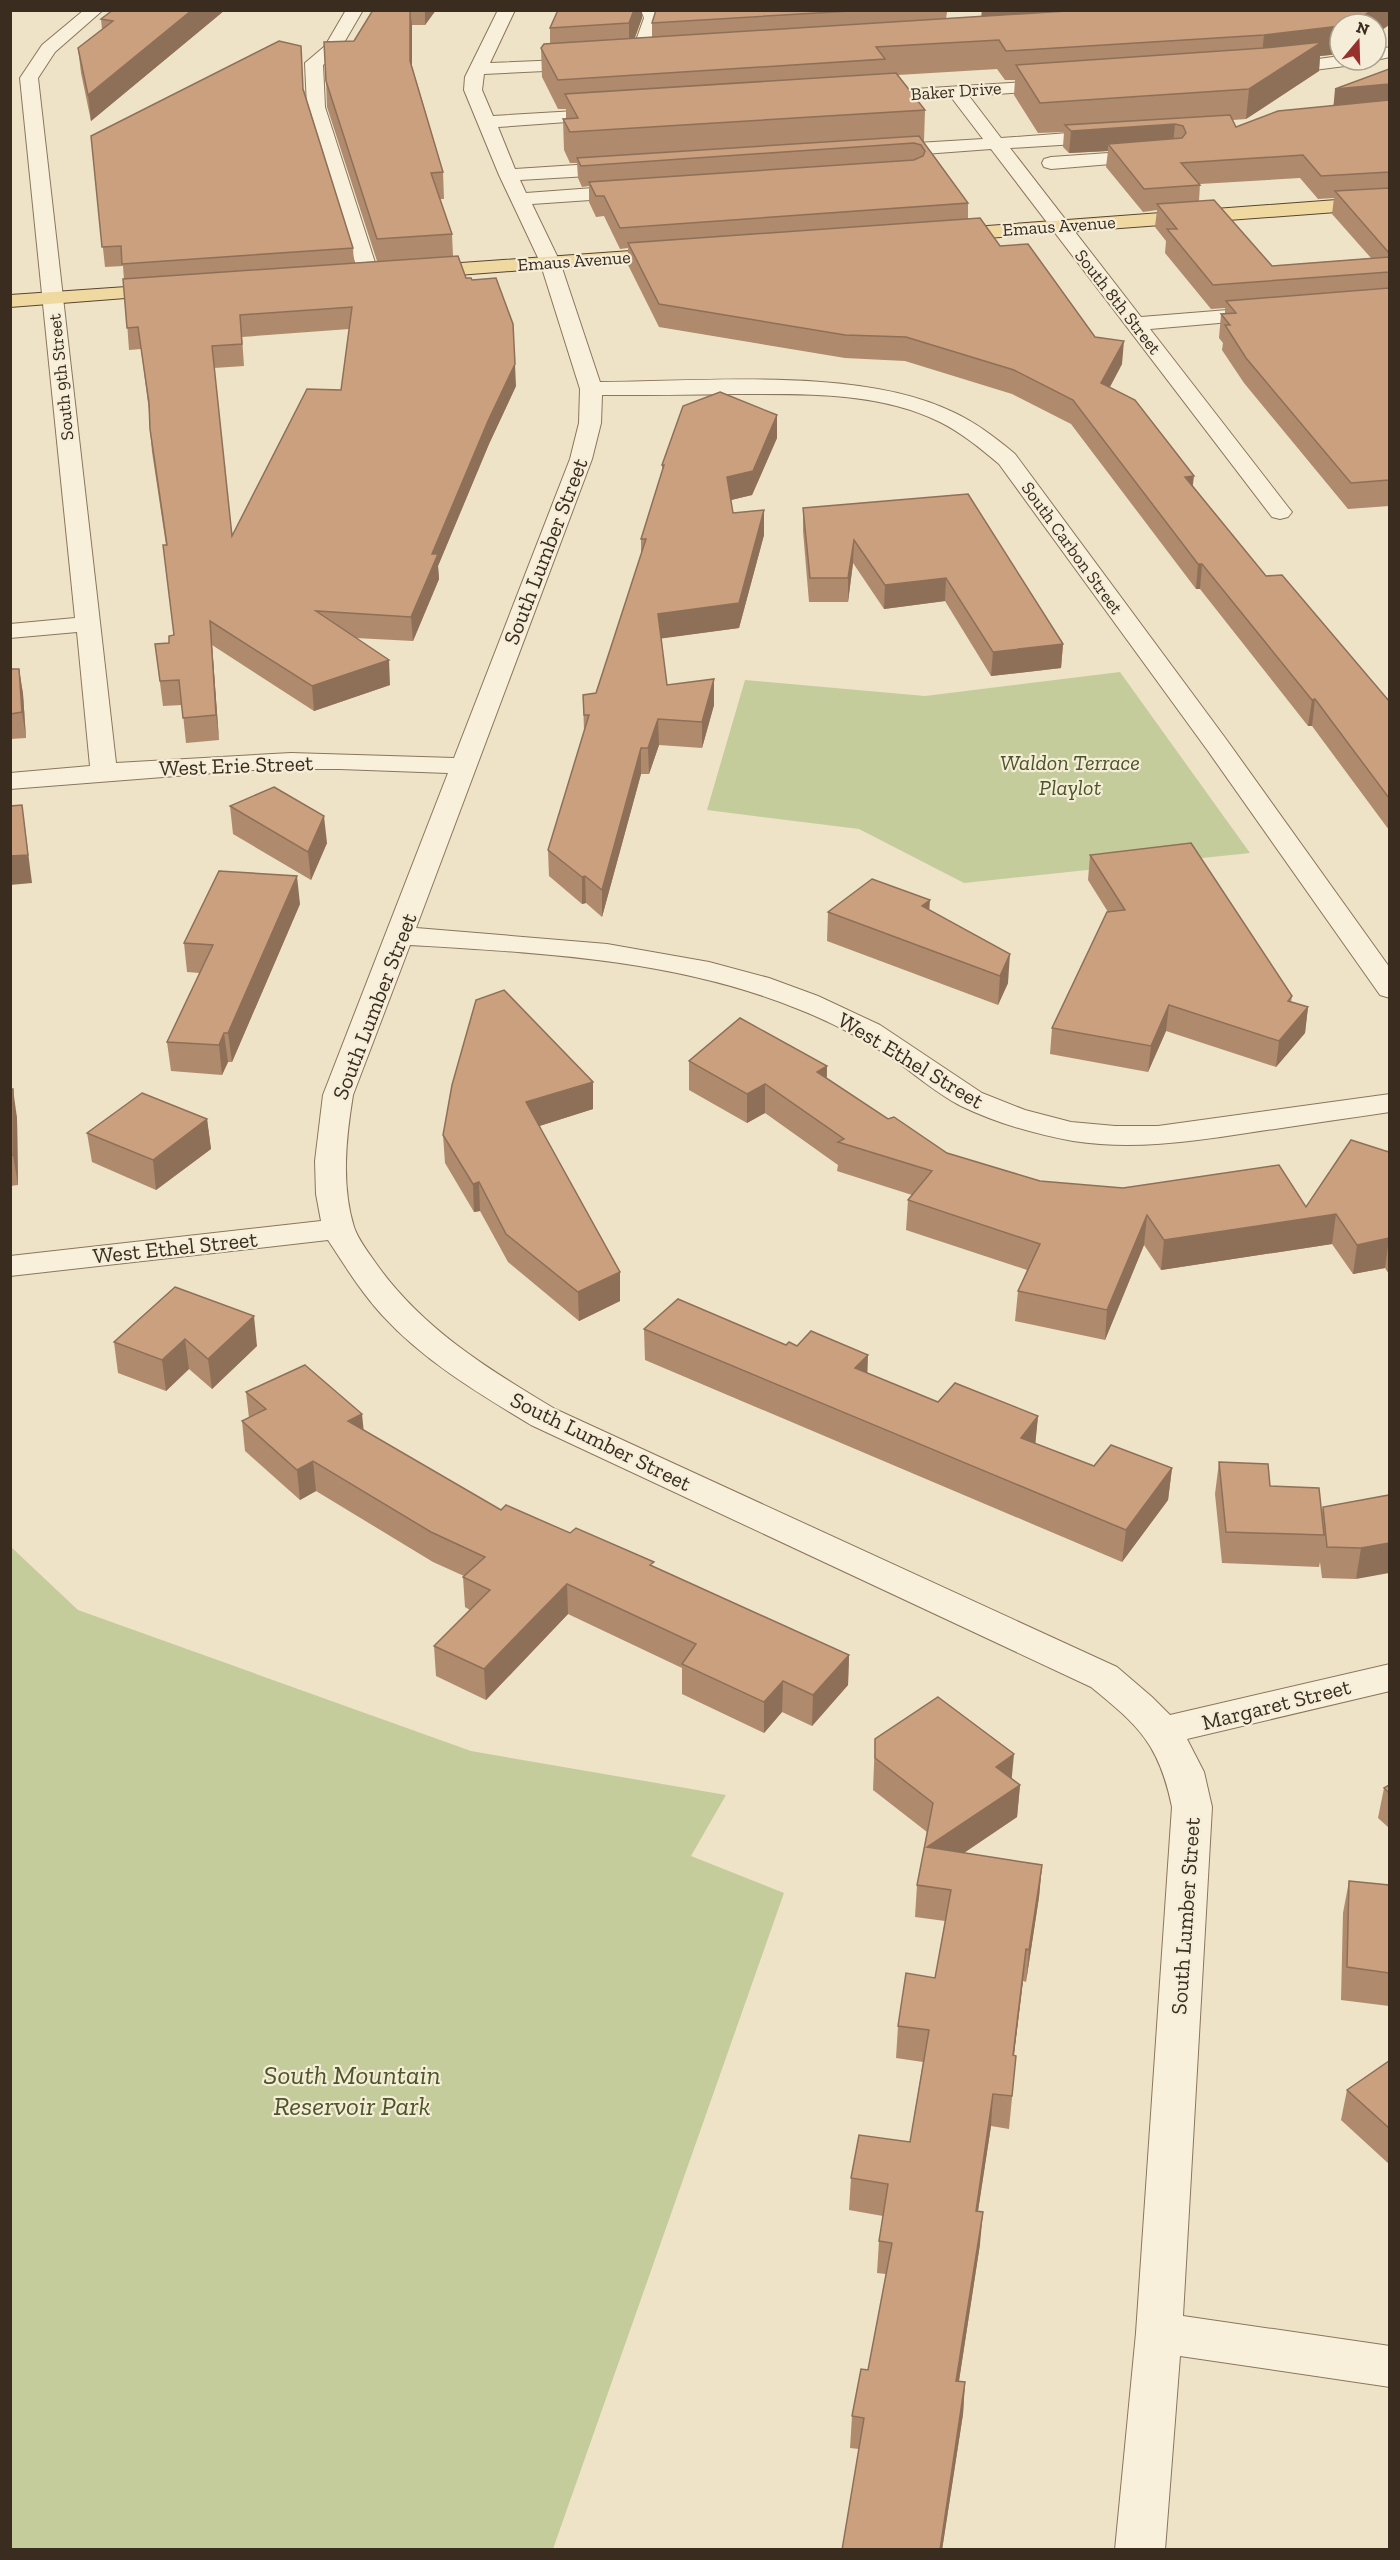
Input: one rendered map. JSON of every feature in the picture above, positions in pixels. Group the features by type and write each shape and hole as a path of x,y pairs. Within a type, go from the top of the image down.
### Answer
{"main road":[{"name":"Emaus Avenue","path":"923,236 1389,202"},
{"name":"Emaus Avenue","path":"345,277 690,253"},
{"path":"10,301 193,288"}],"street":[{"name":"South 9th Street","path":"95,10 45,51 35,63 29,78 104,772"},
{"path":"355,10 332,49 314,63 316,107 369,275"},
{"name":"South Lumber Street","path":"507,10 474,77 473,90 508,175 550,262 591,389 590,423 581,459 463,766 401,936 338,1095 331,1134 330,1174 339,1229 369,1279 411,1326 465,1370 543,1417 1104,1677 1146,1711 1163,1731 1183,1768 1192,1807 1159,2333 1140,2550"},
{"path":"638,60 652,18 649,10"},
{"path":"645,39 669,38"},
{"path":"478,69 662,59"},
{"path":"1261,71 1328,63"},
{"name":"Baker Drive","path":"850,98 1074,84"},
{"name":"South 8th Street","path":"956,92 1280,512"},
{"path":"487,122 627,113"},
{"path":"865,152 1126,134"},
{"path":"989,167 1166,155"},
{"path":"508,175 639,167"},
{"path":"519,199 649,190"},
{"path":"1135,324 1287,311"},
{"name":"South Carbon Street","path":"591,389 795,387 834,390 898,401 938,413 966,426 992,443 1014,469 1217,746 1389,989"},
{"path":"10,631 87,624"},
{"name":"West Erie Street","path":"10,781 268,761 366,761 463,766"},
{"name":"West Ethel Street","path":"401,936 611,951 679,963 745,980 807,1002 849,1021 902,1051 942,1081 980,1104 1028,1121 1073,1132 1121,1136 1167,1136 1389,1103"},
{"name":"West Ethel Street","path":"10,1266 339,1229"},
{"name":"Margaret Street","path":"1163,1731 1389,1677"},
{"path":"1159,2333 1389,2367"}],"green space":[{"name":"Waldon Terrace Playlot","path":"1120,672 1250,853 964,883 859,829 707,810 745,680 925,696"},
{"name":"South Mountain Reservoir Park","path":"10,1546 78,1610 471,1751 726,1795 691,1856 784,1893 553,2549 11,2549"}],"building":[{"path":"113,10 192,10 88,95 78,48 113,21 101,19"},
{"path":"373,10 410,10 410,61 443,172 431,173 452,234 377,239 326,81 324,42 354,41"},
{"path":"558,10 634,10 629,23 550,28"},
{"path":"656,10 867,10 652,23"},
{"path":"1083,10 1372,10 1369,12 1328,12 1328,27 1264,35 1006,51 999,40 876,47 885,59 558,80 541,48 544,44"},
{"path":"279,41 301,46 303,89 353,248 122,264 121,246 102,247 91,136"},
{"path":"1322,42 1249,89 1040,103 1016,65 1264,48"},
{"path":"1388,69 1389,84 1335,89 1381,72 1388,72"},
{"path":"896,73 925,110 570,132 563,119 578,118 565,94"},
{"path":"1389,100 1389,172 1321,176 1303,155 1181,163 1200,185 1144,189 1108,144 1182,138 1186,133 1183,126 1175,124 1071,131 1065,125 1230,115 1236,127 1278,111"},
{"path":"919,136 968,203 620,228 604,196 596,196 589,182 914,160 923,156 925,151 921,145 914,143 581,166 577,158"},
{"path":"1389,188 1389,253 1335,191"},
{"path":"1214,200 1272,266 1389,257 1389,272 1213,285 1167,229 1177,229 1157,204"},
{"path":"980,218 1000,246 1028,244 1095,337 1124,341 1101,383 1135,400 1194,476 1185,477 1266,576 1282,575 1389,701 1389,798 1315,699 1312,700 1202,564 1198,564 1073,400 1014,370 906,337 845,335 659,304 628,243"},
{"path":"458,256 466,278 472,280 496,278 513,324 515,364 488,421 432,554 438,554 411,617 316,611 389,660 312,686 210,621 216,715 183,718 179,680 160,681 155,644 169,643 169,636 174,635 163,545 167,545 138,327 127,328 123,279","holes":["352,307 341,390 307,389 232,536 212,346 242,344 240,315"]},
{"path":"1389,288 1389,480 1351,483 1246,358 1225,325 1230,325 1221,314 1236,313 1226,301"},
{"path":"720,392 777,415 753,471 727,477 733,513 764,510 739,603 658,614 667,685 714,679 702,722 658,719 648,748 641,748 602,890 548,850 589,715 584,715 583,695 596,693 646,539 641,539 664,465 662,465 683,406"},
{"path":"968,494 1063,644 993,652 946,578 885,585 854,540 848,578 810,578 803,508"},
{"path":"10,669 19,669 22,712 10,714"},
{"path":"274,787 324,816 308,852 230,806"},
{"path":"22,805 28,855 10,856 10,806"},
{"path":"1191,843 1292,996 1288,1001 1308,1007 1279,1041 1169,1005 1151,1046 1052,1028 1107,912 1125,910 1090,855"},
{"path":"219,871 297,876 228,1033 224,1033 219,1045 167,1042 213,945 184,943"},
{"path":"872,879 930,900 922,906 1010,954 1000,976 828,912"},
{"path":"504,990 593,1082 526,1102 620,1272 578,1292 506,1234 479,1182 473,1184 443,1135 452,1085 476,1000"},
{"path":"740,1018 827,1066 817,1072 888,1119 894,1117 947,1153 1040,1181 1123,1188 1279,1165 1306,1207 1351,1140 1389,1152 1389,1238 1357,1245 1336,1214 1164,1240 1147,1215 1107,1310 1018,1291 1040,1244 908,1200 932,1171 838,1142 844,1139 765,1084 747,1094 689,1061"},
{"path":"10,1089 13,1089 13,1155 10,1156"},
{"path":"142,1093 207,1119 153,1160 87,1133"},
{"path":"175,1287 254,1316 208,1359 185,1339 162,1360 114,1342"},
{"path":"678,1299 786,1345 789,1342 797,1346 811,1331 868,1355 855,1368 938,1402 955,1383 1038,1416 1021,1438 1094,1466 1111,1445 1172,1468 1126,1530 644,1329"},
{"path":"305,1365 362,1414 348,1421 501,1510 506,1505 570,1533 576,1528 654,1562 650,1565 849,1655 813,1695 783,1681 764,1702 682,1664 696,1644 567,1584 484,1669 434,1646 490,1590 463,1577 485,1557 431,1532 313,1461 297,1470 242,1421 266,1409 246,1392"},
{"path":"1219,1462 1268,1464 1270,1486 1319,1488 1324,1535 1226,1532"},
{"path":"1389,1495 1389,1543 1361,1548 1327,1547 1323,1507"},
{"path":"938,1697 1014,1754 996,1767 1020,1785 927,1847 1042,1865 1029,1950 1026,1949 1013,2055 1016,2056 1012,2096 993,2094 976,2211 983,2212 956,2381 965,2382 940,2550 842,2550 864,2418 852,2416 861,2369 868,2370 892,2243 879,2241 888,2184 851,2178 859,2135 910,2142 929,2030 898,2026 906,1973 935,1978 951,1890 917,1885 933,1803 875,1758 875,1739"},
{"path":"1349,1881 1389,1885 1389,1973 1347,1967"},
{"path":"1389,2061 1389,2128 1347,2090"}]}
